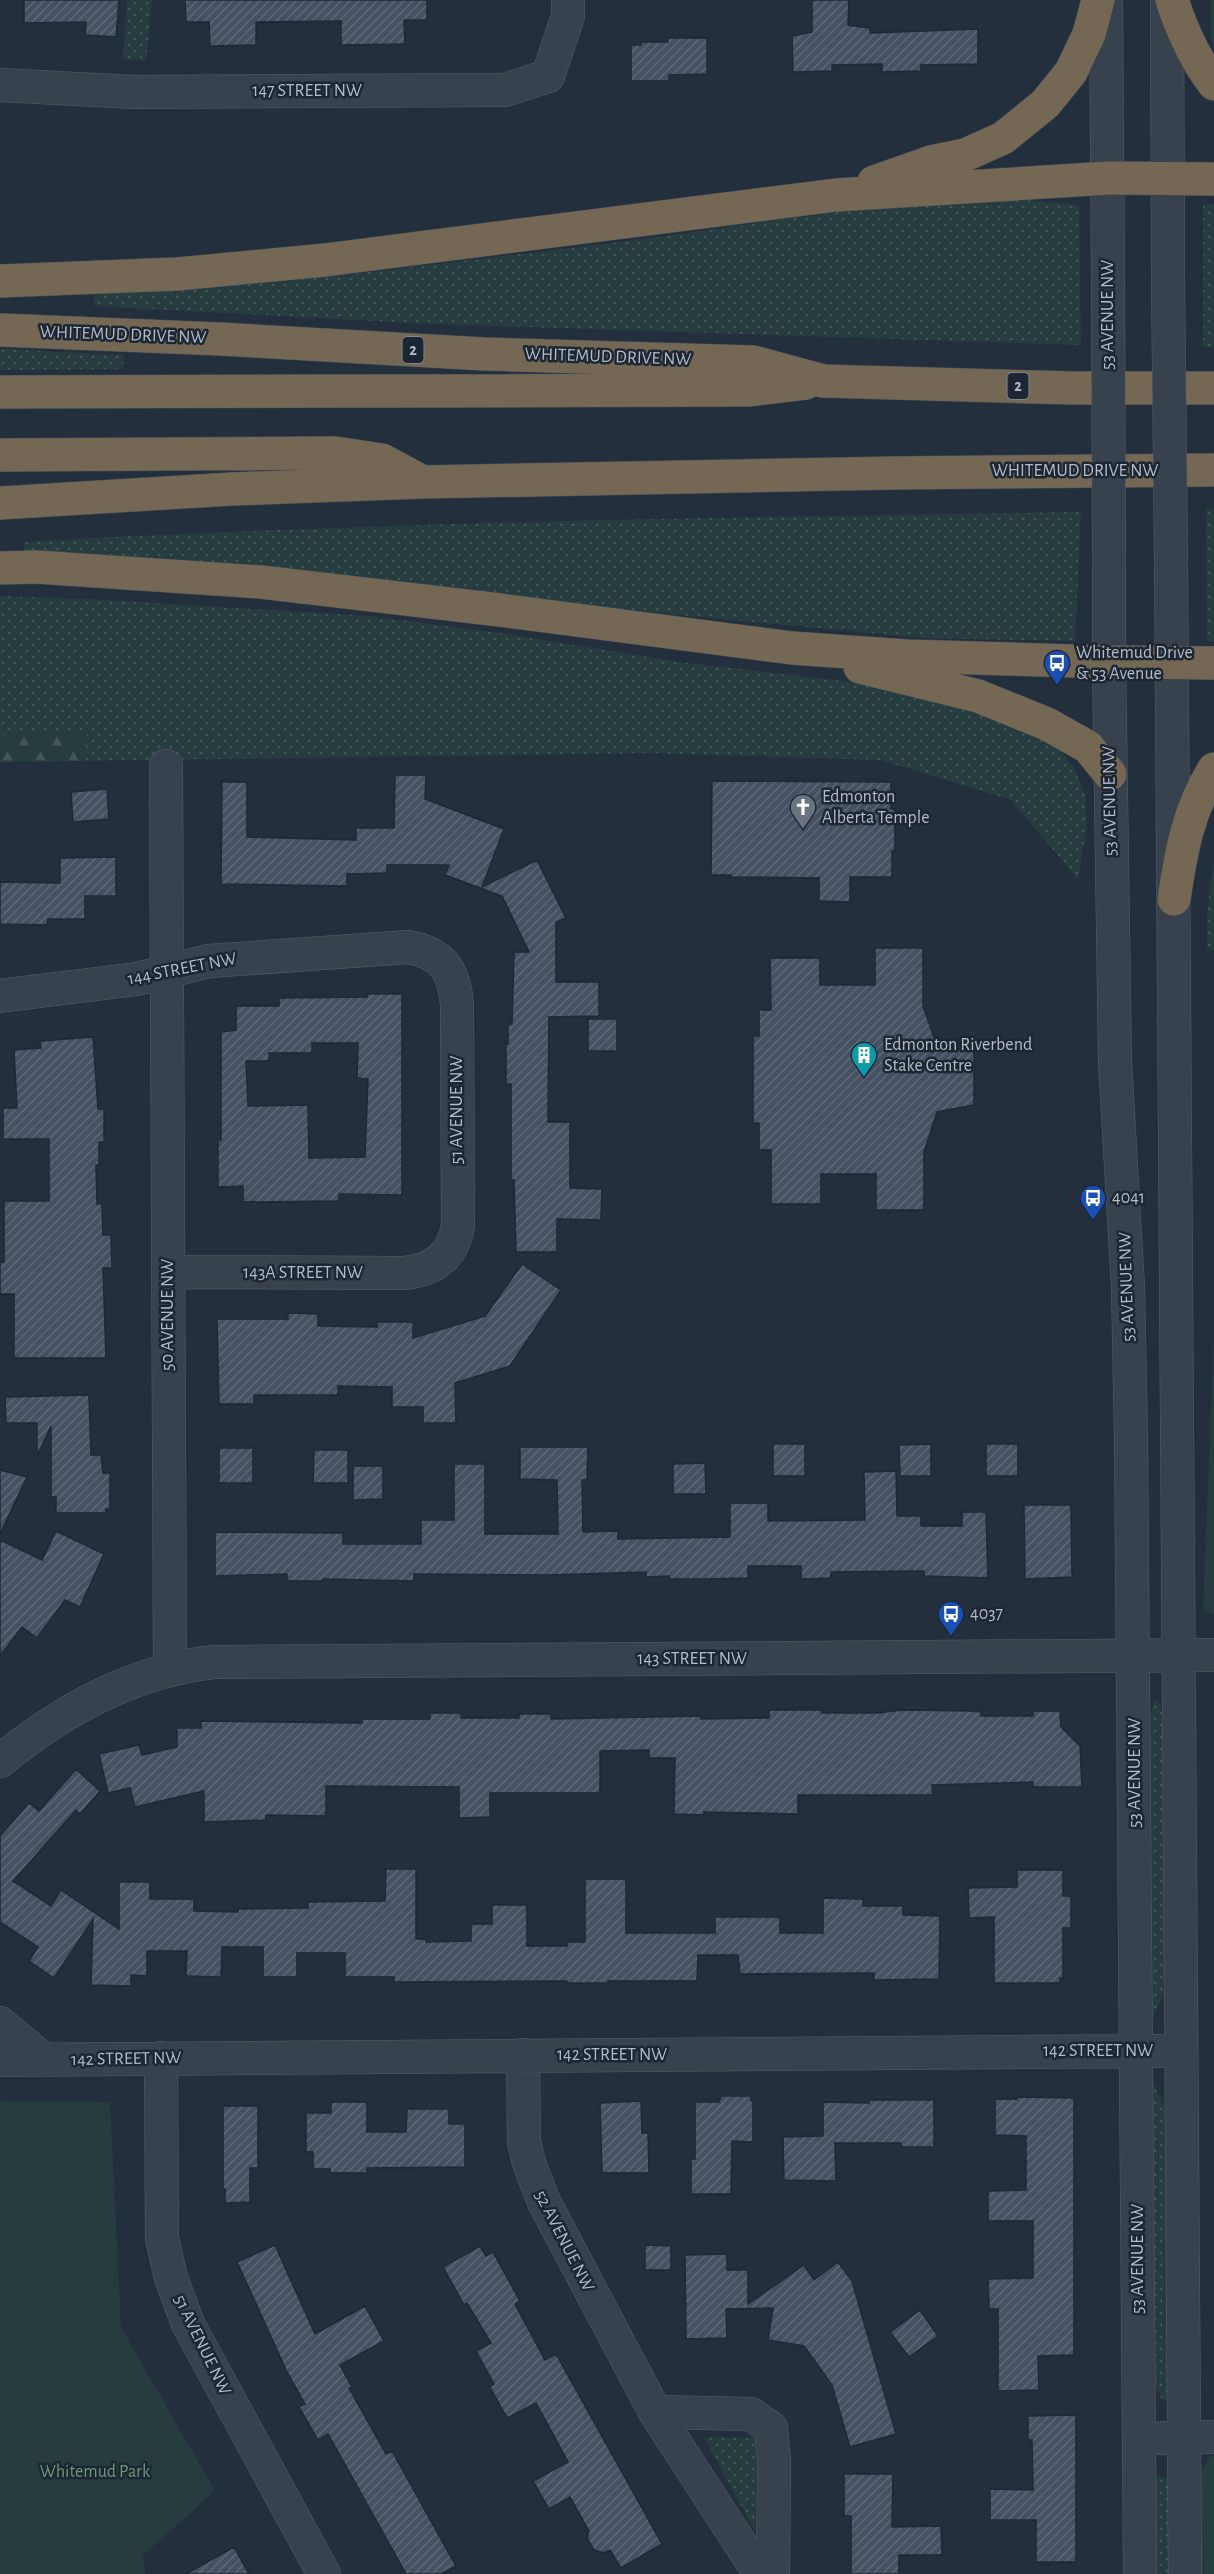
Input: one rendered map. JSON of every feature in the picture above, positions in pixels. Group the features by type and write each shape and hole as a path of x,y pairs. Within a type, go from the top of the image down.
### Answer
{"highway":[{"path":"836,195 931,162 965,155 1003,138 1045,104 1071,72 1089,34 1098,0"},
{"path":"1172,0 1182,32 1214,84"},
{"path":"0,281 177,274 325,260 836,195 1108,178 1214,178"},
{"name":"WHITEMUD DRIVE NW","path":"0,330 220,339 484,354 753,362 823,381 1073,388 1214,388"},
{"path":"0,393 749,390 823,381"},
{"path":"0,455 335,453 382,460 423,482"},
{"name":"WHITEMUD DRIVE NW","path":"0,502 232,489 423,482 894,473 1214,470"},
{"path":"0,567 36,567 261,582 792,648 907,656 1214,663"},
{"path":"792,648 978,696 1078,739 1088,747 1110,774"},
{"path":"1174,899 1183,844 1191,815 1214,770"}],"street":[{"name":"53 AVENUE NW","path":"1106,0 1108,662 1115,1062 1128,1287 1134,1656 1140,2574"},
{"path":"1167,0 1181,2051 1199,2438 1185,2574"},
{"name":"147 STREET NW","path":"0,85 134,92 504,90 548,76 568,8"},
{"name":"50 AVENUE NW","path":"166,766 165,971 170,1670"},
{"name":"144 STREET NW","path":"0,996 137,979 223,959 397,948 421,949 436,956"},
{"name":"51 AVENUE NW","path":"436,956 445,965 456,990 458,1202 456,1237 445,1257 437,1264"},
{"name":"143A STREET NW","path":"168,1272 404,1273 437,1264"},
{"name":"143 STREET NW","path":"170,1670 192,1664 237,1661 1214,1655"},
{"path":"0,1761 51,1722 82,1705 112,1690 170,1670"},
{"path":"0,2023 43,2059"},
{"name":"142 STREET NW","path":"0,2060 1181,2051"},
{"name":"52 AVENUE NW","path":"523,2055 524,2142 536,2185 561,2238 655,2412 760,2574"},
{"name":"51 AVENUE NW","path":"161,2058 162,2238 178,2302 324,2574"},
{"path":"655,2412 751,2414 771,2428 774,2461 774,2574"},
{"path":"1138,2439 1199,2438"}],"green space":[{"path":"127,0 152,0 146,61 123,60"},
{"path":"1211,0 1214,0 1214,51 1211,38"},
{"path":"1007,198 1079,205 1081,345 430,324 94,306 94,291 361,273 645,239 870,207"},
{"path":"1203,204 1214,204 1214,347 1203,347"},
{"path":"0,349 124,355 123,369 0,370"},
{"path":"1206,509 1214,509 1214,642 1207,641"},
{"path":"1081,512 1075,641 923,638 679,615 396,584 24,556 24,542 156,535 684,518"},
{"path":"0,596 369,616 507,634 679,662 877,685 972,703 1052,738 1074,768 1085,794 1087,825 1078,879 1011,800 881,760 648,753 0,762"},
{"path":"87,730 86,761 0,762 0,735"},
{"path":"1214,858 1214,950 1207,949 1207,913"},
{"path":"1214,1337 1214,1615 1203,1608"},
{"path":"1155,1699 1158,1699 1164,1721 1165,1990 1153,2017 1150,2015 1148,1721"},
{"path":"1153,2082 1165,2107 1168,2399 1163,2402 1154,2381 1150,2084"},
{"name":"Whitemud Park","path":"0,2101 110,2102 121,2327 215,2491 142,2556 146,2574 0,2574"},
{"path":"704,2437 757,2438 755,2531"},
{"path":"1210,2456 1214,2456 1214,2574 1200,2574 1196,2480"},
{"path":"1156,2476 1167,2477 1169,2574 1153,2574 1152,2482"}],"building":[{"path":"24,0 119,0 116,37 85,35 86,22 24,23"},
{"path":"185,0 427,0 427,20 404,20 405,44 341,45 341,21 256,22 256,45 210,46 209,22 186,22"},
{"path":"812,0 849,0 848,25 870,28 870,33 978,29 978,64 921,65 921,71 882,72 882,64 832,65 832,71 793,72 792,36 812,32"},
{"path":"668,38 707,38 707,74 669,75 669,81 631,81 631,45 641,45 641,42 668,42"},
{"path":"395,775 426,775 425,799 504,829 482,887 537,860 566,918 556,922 556,982 599,982 599,1016 549,1017 548,1122 570,1122 570,1188 602,1189 601,1220 557,1219 557,1252 516,1252 514,1180 511,1180 511,1084 506,1084 506,1044 508,1044 508,1024 512,1024 514,952 529,952 502,896 445,875 449,865 387,865 387,873 347,874 347,886 221,884 222,782 247,782 247,837 356,840 356,828 394,828"},
{"name":"Edmonton Alberta Temple","path":"712,781 891,782 891,809 895,809 895,851 892,851 892,877 850,877 850,902 819,901 819,878 711,875"},
{"path":"107,789 109,819 73,822 71,792"},
{"path":"116,857 116,896 85,896 85,919 48,919 47,925 0,924 0,882 60,883 60,858"},
{"name":"Edmonton Riverbend Stake Centre","path":"875,948 923,948 923,1006 937,1046 974,1051 974,1105 937,1112 924,1152 924,1210 876,1210 876,1174 821,1174 821,1204 771,1204 771,1150 759,1150 759,1123 753,1123 753,1036 759,1036 759,1010 771,1010 770,958 820,958 820,985 875,985"},
{"path":"367,994 402,994 402,1195 339,1194 339,1201 243,1202 243,1186 218,1187 218,1140 221,1140 221,1032 236,1030 236,1006 279,1006 279,998 367,997","holes":["312,1043 358,1043 357,1078 368,1079 365,1157 309,1158 308,1105 248,1106 246,1061 269,1061 269,1053 312,1053"]},
{"path":"588,1019 617,1019 617,1051 588,1051"},
{"path":"93,1037 98,1109 104,1109 104,1142 99,1142 99,1165 96,1165 97,1204 102,1204 103,1235 111,1235 112,1268 103,1268 106,1358 14,1358 14,1294 0,1294 0,1262 4,1262 4,1201 49,1201 49,1139 3,1139 3,1108 17,1108 14,1050 41,1048 40,1041"},
{"path":"522,1264 561,1290 510,1366 455,1383 456,1423 423,1423 423,1407 392,1407 392,1387 338,1386 338,1395 254,1395 254,1404 219,1404 217,1319 288,1319 288,1313 318,1314 318,1326 377,1327 377,1322 413,1322 413,1338 485,1316"},
{"path":"89,1395 91,1455 101,1455 103,1473 110,1473 110,1509 106,1509 106,1513 56,1513 56,1497 51,1497 51,1426 37,1456 37,1423 6,1423 5,1397"},
{"path":"773,1444 805,1444 805,1476 773,1476"},
{"path":"931,1444 931,1476 900,1476 899,1445"},
{"path":"986,1444 1018,1444 1018,1476 986,1476"},
{"path":"520,1447 588,1447 587,1480 582,1480 583,1532 618,1531 618,1539 730,1537 730,1503 768,1503 768,1521 865,1520 864,1472 896,1471 897,1516 921,1516 921,1526 962,1526 962,1512 986,1512 988,1578 924,1576 924,1571 831,1572 831,1578 801,1579 801,1566 748,1566 748,1578 705,1579 646,1577 646,1572 547,1575 414,1574 414,1581 323,1579 323,1581 287,1581 287,1574 215,1576 215,1532 343,1533 343,1544 421,1544 421,1520 454,1520 454,1464 485,1464 485,1534 558,1534 557,1480 520,1479"},
{"path":"219,1448 253,1448 253,1483 219,1483"},
{"path":"314,1450 348,1450 348,1483 313,1483"},
{"path":"705,1463 706,1494 673,1494 673,1464"},
{"path":"353,1466 383,1466 383,1499 353,1500"},
{"path":"0,1470 27,1477 0,1534"},
{"path":"1024,1505 1071,1505 1072,1577 1025,1579"},
{"path":"56,1531 104,1554 80,1607 65,1600 37,1638 22,1627 0,1656 0,1540 42,1560"},
{"path":"769,1710 822,1710 822,1713 877,1713 902,1710 973,1711 981,1712 981,1716 1033,1716 1033,1711 1060,1711 1061,1727 1080,1746 1082,1787 1033,1787 1033,1782 932,1785 933,1795 798,1795 798,1814 704,1812 704,1815 674,1814 675,1758 649,1758 649,1750 600,1751 600,1793 490,1793 490,1817 459,1818 459,1787 326,1786 326,1816 266,1815 266,1820 204,1822 204,1791 135,1807 130,1788 108,1793 99,1754 139,1745 142,1755 177,1747 177,1728 201,1728 201,1721 362,1723 362,1719 430,1719 430,1713 461,1713 461,1718 519,1718 519,1714 551,1714 551,1719 701,1716 701,1719 769,1718"},
{"path":"76,1769 100,1791 80,1814 76,1810 13,1881 51,1906 61,1890 119,1929 119,1882 150,1882 150,1899 194,1899 194,1911 238,1912 238,1909 308,1908 308,1902 385,1901 386,1869 416,1869 416,1939 426,1939 426,1942 471,1941 471,1924 492,1924 492,1905 527,1905 527,1946 567,1946 567,1942 585,1942 585,1879 626,1879 626,1933 715,1933 715,1917 780,1917 780,1933 823,1933 823,1898 863,1899 863,1906 903,1906 903,1915 940,1916 939,1979 874,1980 874,1973 740,1974 738,1955 698,1955 697,1981 394,1982 394,1977 345,1977 345,1953 297,1953 297,1977 263,1977 263,1947 222,1947 221,1977 186,1976 187,1951 147,1951 147,1976 131,1975 131,1986 91,1985 93,1919 54,1978 29,1961 38,1947 0,1922 0,1836 29,1803 39,1811"},
{"path":"1017,1870 1063,1870 1063,1896 1071,1896 1071,1928 1063,1928 1063,1978 1060,1978 1060,1983 994,1983 994,1917 969,1918 968,1888 1017,1887"},
{"path":"721,2096 751,2096 753,2142 732,2141 731,2194 691,2194 691,2159 695,2159 695,2102 719,2102"},
{"path":"1017,2097 1074,2098 1074,2355 1038,2356 1039,2390 998,2391 998,2309 989,2309 988,2279 1033,2278 1033,2221 988,2221 988,2191 1026,2190 1026,2136 995,2135 995,2099 1017,2099"},
{"path":"869,2100 934,2100 934,2147 901,2147 901,2143 835,2143 836,2181 784,2180 783,2137 823,2136 823,2102 869,2103"},
{"path":"641,2101 642,2133 648,2133 649,2173 602,2173 600,2103"},
{"path":"331,2102 367,2102 367,2132 406,2132 407,2109 449,2109 449,2124 465,2124 465,2167 367,2168 367,2173 330,2173 330,2169 313,2169 313,2152 306,2152 306,2113 331,2113"},
{"path":"223,2106 258,2106 258,2168 250,2168 250,2202 225,2203"},
{"path":"275,2245 315,2334 365,2306 384,2341 340,2365 352,2387 349,2388 386,2454 392,2451 456,2566 441,2574 406,2574 328,2434 318,2440 299,2407 305,2404 287,2372 237,2262"},
{"path":"645,2245 671,2246 671,2270 645,2270"},
{"path":"480,2246 486,2256 493,2252 520,2301 515,2304 545,2360 556,2354 662,2544 621,2568 610,2550 604,2553 594,2550 587,2538 589,2531 570,2497 549,2509 533,2481 568,2462 536,2403 507,2418 490,2387 494,2384 476,2351 491,2343 467,2303 464,2305 443,2267"},
{"path":"727,2254 727,2270 748,2270 748,2304 804,2265 814,2280 838,2262 852,2281 896,2434 850,2447 832,2385 804,2346 768,2340 773,2308 726,2309 727,2338 686,2339 685,2255"},
{"path":"920,2310 938,2336 909,2357 890,2332"},
{"path":"1076,2415 1076,2562 1036,2562 1036,2520 990,2520 990,2489 1033,2490 1032,2440 1028,2440 1028,2416"},
{"path":"844,2474 893,2474 892,2527 941,2526 942,2555 899,2555 899,2574 851,2574 851,2516 844,2516"},
{"path":"234,2547 249,2574 186,2574"}],"place":[{"name":"Whitemud Drive & 53 Avenue","path":"1057,686"},
{"name":"Edmonton Alberta Temple","path":"803,830"},
{"name":"Edmonton Riverbend Stake Centre","path":"864,1078"},
{"name":"4041","path":"1093,1221"},
{"name":"4037","path":"951,1637"}]}
